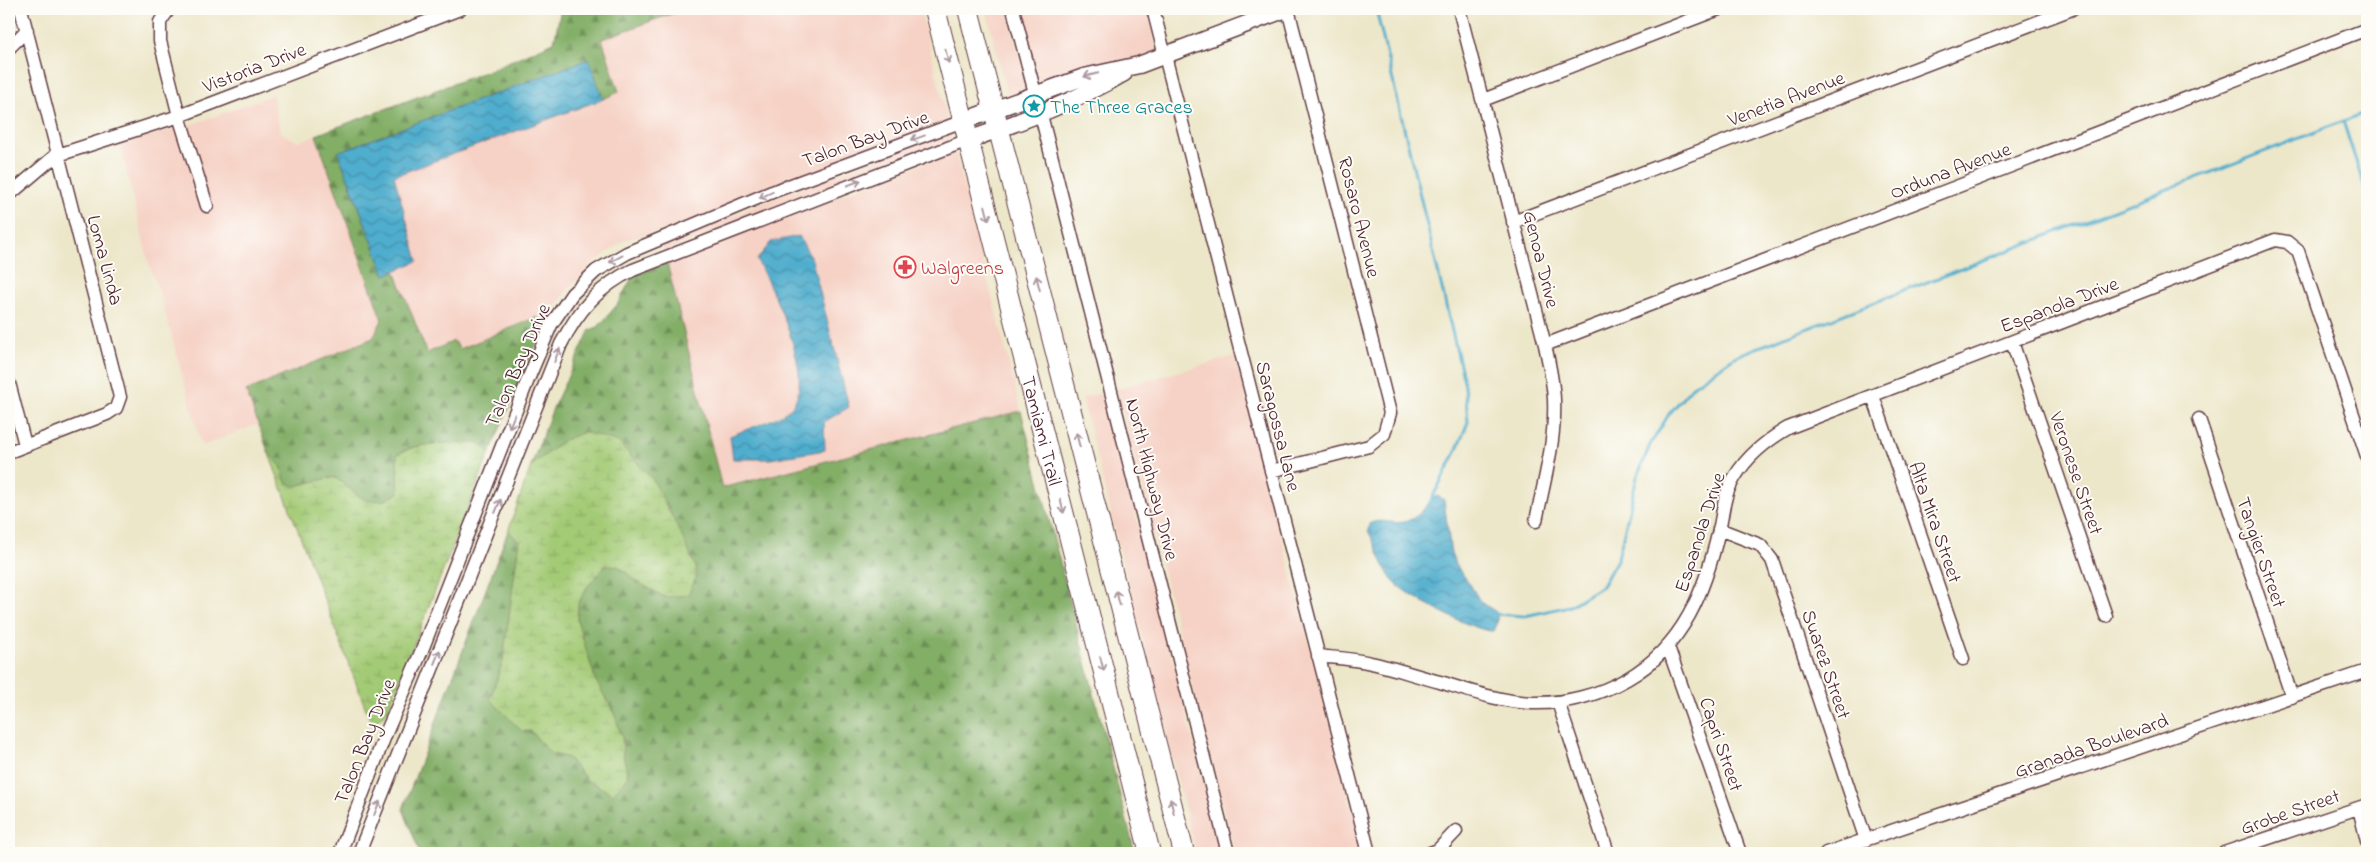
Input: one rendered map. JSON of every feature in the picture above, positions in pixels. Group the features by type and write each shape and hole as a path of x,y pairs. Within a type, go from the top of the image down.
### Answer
{"main road":[{"name":"Tamiami Trail","path":"934,9 1150,853"},
{"name":"Tamiami Trail","path":"968,9 1184,853"}],"street":[{"name":"Loma Linda","path":"9,452 107,414 116,408 120,397 22,9"},
{"path":"169,9 160,22 159,34 179,116 207,206"},
{"name":"Vistoria Drive","path":"9,196 46,162 59,154 179,116 460,9"},
{"path":"1013,9 1035,93"},
{"name":"Saragossa Lane","path":"1153,9 1369,853"},
{"path":"966,130 999,130 1041,115 1087,94 1139,65 1287,9"},
{"name":"Rosaro Avenue","path":"1271,471 1365,448 1384,434 1389,422 1388,404 1287,9"},
{"name":"Genoa Drive","path":"1459,9 1545,345 1553,385 1552,442 1536,521"},
{"path":"1483,100 1719,9"},
{"name":"Venetia Avenue","path":"1513,222 2072,9"},
{"name":"Orduna Avenue","path":"1545,345 2367,29"},
{"path":"9,48 27,30"},
{"path":"966,130 994,110 1035,93 1084,77 1139,65"},
{"name":"North Highway Drive","path":"1041,115 1228,853"},
{"name":"Talon Bay Drive","path":"340,853 386,733 422,650 551,324 572,294 596,271 627,253 772,192 966,130"},
{"name":"Talon Bay Drive","path":"359,853 561,344 584,307 612,282 633,270 966,130"},
{"name":"Espanola Drive","path":"1318,656 1371,663 1507,700 1533,703 1558,702 1591,695 1616,686 1634,675 1668,647 1695,606 1706,579 1729,487 1744,463 1760,446 1788,428 2275,240 2287,242 2298,252 2367,456"},
{"name":"Veronese Street","path":"2012,342 2106,616"},
{"path":"9,383 25,446"},
{"name":"Alta Mira Street","path":"1873,396 1963,660"},
{"name":"Tangier Street","path":"2199,419 2292,697"},
{"name":"Suarez Street","path":"1719,529 1760,545 1772,560 1866,840"},
{"name":"Capri Street","path":"1668,647 1740,853"},
{"name":"Granada Boulevard","path":"1826,853 2367,671"},
{"path":"1558,702 1608,853"},
{"path":"2363,807 2367,841"},
{"name":"Grobe Street","path":"2224,853 2363,807"},
{"path":"1430,853 1438,850 1456,831"}],"shaded area":[{"path":"685,9 920,9 948,121 678,226 625,240 591,264 564,294 545,324 537,317 460,349 454,341 427,353 395,271 418,260 394,176 618,93 602,39"},
{"path":"986,9 1007,9 1024,76 1027,90 1008,98"},
{"path":"1020,9 1147,9 1157,52 1040,86"},
{"path":"272,95 281,133 298,142 316,135 382,320 373,338 247,391 258,424 202,446 160,294 148,261 120,144 202,121"},
{"path":"951,132 952,140 664,252 662,245 774,198"},
{"path":"955,151 1021,411 722,488 667,263","holes":["799,237 812,260 849,406 824,422 748,428 786,412 798,399 800,371 780,306 757,260"]},
{"path":"1235,356 1312,656 1311,660 1313,661 1363,853 1235,853 1117,389"},
{"path":"1104,392 1222,853 1196,853 1082,398"}],"green space":[{"path":"561,9 685,9 602,39 619,92 603,99 589,60 338,152 385,275 395,271 427,353 454,341 460,349 537,317 545,324 490,452 479,443 426,445 409,448 397,455 399,493 386,500 366,502 334,477 295,486 286,483 281,466 269,454 246,391 373,338 382,320 316,135 487,71 554,42"},
{"path":"667,263 722,488 1021,411 1135,853 420,853 403,809 508,531 519,541 503,661 490,699 522,731 531,731 551,754 567,757 587,780 628,777 623,755 622,737 614,713 596,681 577,620 578,604 587,587 606,565 618,566 639,583 696,568 670,512 564,440 531,466 553,408 590,330 598,327 617,305 633,276"},
{"path":"585,432 618,442 653,480 696,568 696,577 688,595 665,597 639,583 618,566 606,565 587,587 578,604 577,620 596,681 614,713 622,737 623,755 628,777 613,794 587,780 567,757 551,754 531,731 522,731 490,699 503,661 519,541 508,531 531,466 564,440"},
{"path":"479,443 490,452 387,712 372,725 269,454 281,466 286,483 295,486 334,477 366,501 386,500 399,493 397,455 406,450 426,445"}],"water":[{"path":"589,59 603,99 394,176 418,261 385,275 338,152"},
{"path":"799,236 812,260 849,407 824,422 825,450 770,459 733,459 730,436 781,415 786,412 796,399 799,382 797,361 791,338 783,315 757,260 771,242"},
{"path":"1437,496 1444,500 1451,554 1480,601 1496,612 1498,620 1493,631 1484,630 1457,620 1401,588 1390,577 1368,531 1369,524 1374,522 1397,523 1412,519"}],"waterway":[{"path":"1376,9 1465,386 1468,422 1455,454 1429,504"},
{"path":"1493,614 1525,616 1570,606 1602,586 1618,558 1637,477 1650,445 1669,414 1694,385 1736,356 2367,112"},
{"path":"2343,121 2367,195"}],"place":[{"name":"The Three Graces","path":"1034,106"},
{"name":"Walgreens","path":"905,267"}]}
